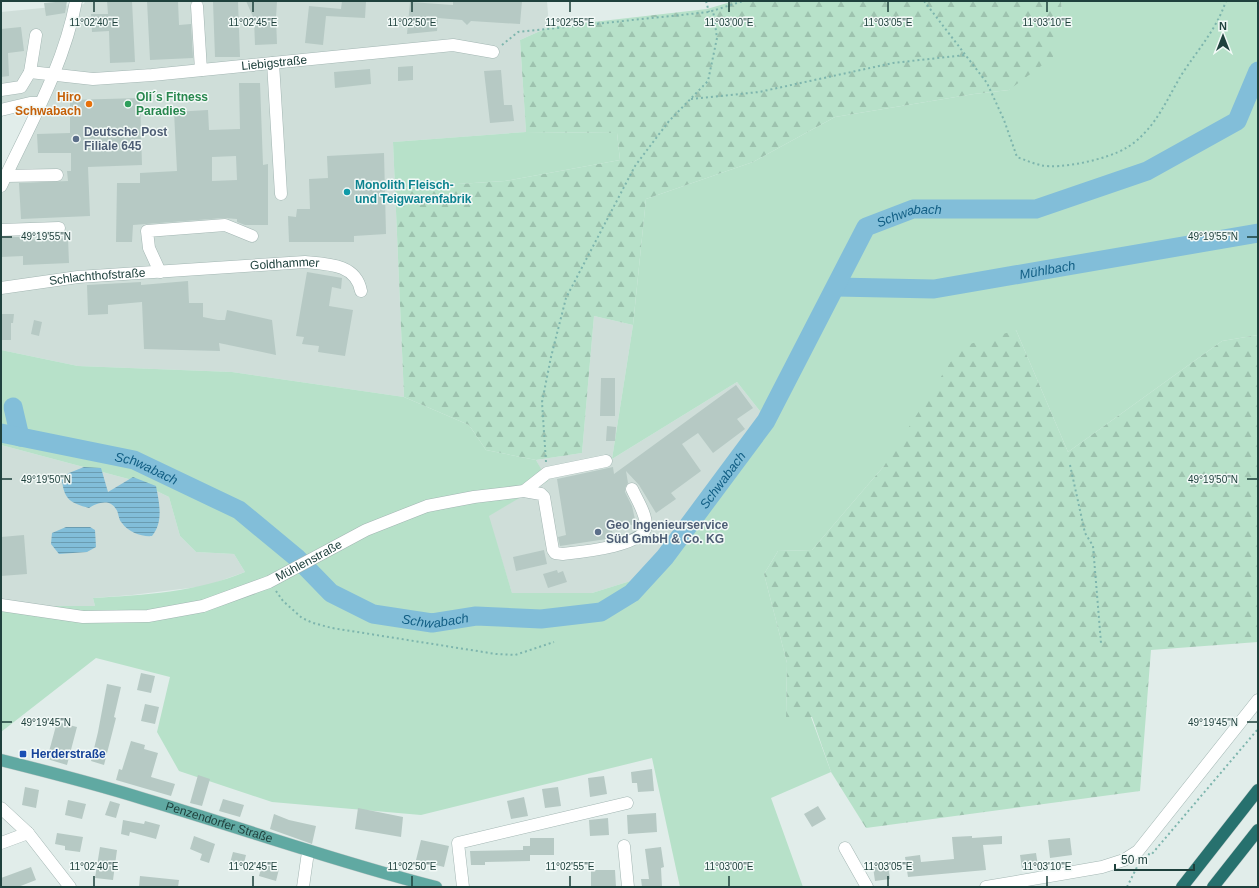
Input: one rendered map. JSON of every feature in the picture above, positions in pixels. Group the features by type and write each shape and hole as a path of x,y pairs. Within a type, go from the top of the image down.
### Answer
{"highway":[{"path":"1182,887 1258,790"},
{"path":"1214,887 1258,830"}],"main road":[{"name":"Penzendorfer Straße","path":"1,760 77,779 308,852 436,887"}],"street":[{"path":"3,181 54,75 72,19 76,1"},
{"path":"197,6 201,70"},
{"path":"1,90 21,87 30,72 36,35"},
{"name":"Liebigstraße","path":"30,72 93,79 201,70 453,44 493,52"},
{"path":"273,62 281,194"},
{"path":"1,110 30,103 40,103"},
{"path":"3,181 57,175"},
{"path":"160,272 149,248 147,231 225,226 252,236"},
{"path":"1,230 59,228"},
{"name":"Goldhammer","path":"195,270 285,262 325,264 352,272 357,278 361,291"},
{"name":"Schlachthofstraße","path":"1,288 78,277 195,270"},
{"path":"524,491 547,473 606,461"},
{"path":"524,491 541,494 544,497 553,550 555,553 563,554 619,544 634,540 643,535 646,527 645,518 632,489"},
{"name":"Mühlenstraße","path":"1,605 83,617 148,616 204,606 269,582 366,530 427,506 474,497 524,491"},
{"path":"986,887 1102,867 1124,860 1138,851 1258,700"},
{"path":"463,887 458,843 627,803"},
{"path":"1,808 28,833 70,887"},
{"path":"1,843 28,833"},
{"path":"624,846 628,887"},
{"path":"845,848 867,887"},
{"path":"303,887 308,852"}],"path":[{"path":"706,1 708,12"},
{"path":"493,52 518,32 708,12 743,1"},
{"path":"924,1 988,83 1004,120 1017,157 1041,166 1065,166 1107,156 1126,148 1148,129 1163,108 1182,74 1214,30 1226,1"},
{"path":"547,473 542,402 566,298 635,166 669,121 708,81 717,38 713,10"},
{"path":"690,100 759,92 892,63 966,55"},
{"path":"1070,465 1085,533 1093,546 1101,643"},
{"path":"269,582 283,601 302,618 332,628 496,654 515,655 554,642"},
{"path":"1127,887 1138,864 1138,851 1151,855 1258,729"}],"shaded area":[{"path":"85,1 547,1 549,27 520,40 526,132 393,142 404,397 232,372 78,366 1,350 1,178 39,98 1,108 1,12 84,4"},
{"path":"594,316 633,325 612,459 737,382 763,415 640,578 592,593 512,593 488,516 547,481 536,460 582,453"},
{"path":"1,445 136,481 169,497 180,536 196,552 234,554 245,572 206,586 93,598 95,606 1,606"}],"green space":[{"path":"734,1 1061,1 1062,11 1053,57 1009,90 974,94 835,117 753,162 646,199 633,325 594,316 582,453 536,460 486,450 469,425 404,397 395,188 505,181 620,160 617,133 526,132 520,40 549,27 707,9"},
{"path":"1061,1 1258,1 1258,335 1222,341 1068,452 1016,330 884,466 812,550 778,551 764,574 787,663 786,717 811,717 831,772 771,798 803,887 680,887 652,758 421,815 272,802 179,771 157,732 170,677 96,658 1,732 1,606 95,606 93,598 151,594 189,588 227,579 245,572 234,554 196,552 180,536 169,497 136,481 1,445 1,350 78,366 232,372 404,397 469,425 486,450 536,460 548,481 489,516 512,593 592,593 640,578 763,415 737,382 612,459 633,325 646,199 753,162 835,117 974,94 1009,90 1062,11"},
{"path":"526,132 617,133 620,160 505,181 395,188 393,142"},
{"path":"1016,330 1068,452 1222,341 1258,335 1258,642 1151,650 1140,791 866,828 831,772 812,717 786,718 787,663 764,574 778,551 812,550 884,466 960,347"}],"water":[{"path":"84,467 101,468 108,492 133,477 156,486 160,512 158,525 152,536 140,535 128,529 119,518 116,509 110,504 103,502 95,504 89,508 70,500 63,487 62,480 69,473"},
{"path":"66,527 90,527 95,530 96,547 87,552 59,554 51,544 52,533"}],"building":[{"path":"67,1 65,13 46,16 44,3"},
{"path":"107,1 132,1 135,62 110,63 109,31 92,32 91,14 108,14"},
{"path":"147,1 178,1 179,25 191,24 193,58 150,60"},
{"path":"213,1 238,1 240,57 215,57"},
{"path":"246,1 277,1 277,44 255,45 254,19"},
{"path":"342,1 366,1 365,18 326,16 323,45 305,43 309,6 341,9"},
{"path":"453,1 522,1 520,24 471,21 467,25 462,20 438,18 437,31 407,34 410,2 453,5"},
{"path":"21,27 24,51 8,53 9,76 1,77 1,29"},
{"path":"413,66 413,80 398,81 398,67"},
{"path":"370,69 371,84 335,88 334,72"},
{"path":"501,70 504,105 512,105 514,121 490,123 484,71"},
{"path":"239,83 260,83 263,165 268,164 268,225 245,225 237,222 237,219 224,218 133,225 132,242 116,242 117,183 140,183 140,173 177,171 174,112 208,110 209,130 240,129","holes":["236,156 237,180 212,181 212,157"]},
{"path":"140,98 142,165 88,167 90,216 21,219 19,183 68,181 67,171 71,171 71,153 38,153 37,134 70,133 70,100"},
{"name":"Monolith Fleisch- und Teigwarenfabrik","path":"384,153 386,234 354,236 354,242 289,242 288,216 296,217 297,209 310,209 309,179 328,178 327,156"},
{"path":"1,237 22,237 22,240 68,238 69,263 23,265 23,256 1,257"},
{"path":"307,272 342,278 341,289 332,287 329,306 353,310 345,356 318,352 319,346 302,344 304,337 296,336"},
{"path":"188,281 189,303 203,303 203,317 225,320 227,310 272,320 276,355 219,343 220,351 144,349 142,302 108,305 108,314 88,315 87,285 141,282 141,285"},
{"path":"1,314 14,314 13,323 11,323 11,340 1,340"},
{"path":"34,320 42,322 39,336 31,334"},
{"path":"601,378 615,378 615,416 600,416"},
{"path":"736,385 753,408 737,419 745,429 713,453 698,433 682,444 701,471 671,493 676,499 656,513 639,485 626,471 628,483 625,488 625,492 632,506 636,524 612,529 613,538 560,546 558,537 566,535 557,479 613,467 614,474"},
{"path":"607,426 616,427 615,441 606,441"},
{"path":"24,535 27,574 1,576 1,537"},
{"path":"544,550 547,564 516,571 513,557"},
{"path":"557,570 558,573 563,571 567,582 548,588 543,574"},
{"path":"141,673 155,676 151,693 137,690"},
{"path":"107,684 121,687 114,717 116,718 104,765 91,761"},
{"path":"145,704 159,707 155,724 141,721"},
{"path":"57,722 77,727 67,765 47,759"},
{"path":"131,741 145,745 144,749 158,753 151,777 175,784 171,796 116,780 119,769 122,770"},
{"path":"652,769 654,791 638,792 637,783 632,783 631,772"},
{"path":"198,775 210,779 202,806 190,803"},
{"path":"604,776 607,794 590,797 588,778"},
{"path":"25,787 39,790 36,808 22,805"},
{"path":"558,787 561,806 545,808 542,789"},
{"path":"524,797 528,816 511,819 507,801"},
{"path":"223,799 244,805 240,817 219,811"},
{"path":"68,800 86,804 82,819 65,815"},
{"path":"110,801 120,804 116,818 105,815"},
{"path":"818,806 826,819 812,827 804,814"},
{"path":"358,808 403,817 401,837 355,829"},
{"path":"656,813 657,832 628,834 627,815"},
{"path":"274,814 289,820 316,826 312,844 270,829"},
{"path":"608,818 609,835 590,836 589,820"},
{"path":"123,820 144,824 145,821 160,825 156,839 130,832 129,836 121,834"},
{"path":"57,833 83,837 80,852 65,850 65,846 55,844"},
{"path":"194,836 215,844 209,863 200,860 202,854 190,849"},
{"path":"972,836 972,838 1002,836 1002,844 983,845 986,870 908,877 905,857 920,855 921,862 954,859 952,837"},
{"path":"530,838 554,838 554,855 530,855 530,861 485,862 485,865 471,865 470,851 523,850 523,846 530,846"},
{"path":"1070,838 1072,855 1050,858 1048,840"},
{"path":"421,840 449,846 444,867 416,860"},
{"path":"100,847 117,850 113,880 95,878"},
{"path":"661,847 664,867 661,868 662,887 642,887 641,879 649,879 645,849"},
{"path":"233,852 246,855 243,867 230,863"},
{"path":"1036,853 1038,866 1022,869 1020,855"},
{"path":"262,864 279,869 276,881 259,876"},
{"path":"888,865 890,879 875,881 873,867"},
{"path":"31,867 36,880 18,887 1,887 1,878"},
{"path":"591,870 615,870 616,887 591,887"},
{"path":"140,876 179,880 178,887 139,887"}],"waterway":[{"name":"Schwabach","path":"1,433 134,460 239,510 297,558 331,593 373,614 432,623 476,616 541,619 601,612 632,593 665,557 766,421 866,227 913,209 1036,209 1147,171 1237,121 1258,71"},
{"name":"Mühlbach","path":"836,287 934,289 1258,233"},
{"path":"13,407 20,437"}],"place":[{"name":"Hiro Schwabach","path":"89,104"},
{"name":"Oli´s Fitness Paradies","path":"128,104"},
{"name":"Deutsche Post Filiale 645","path":"76,139"},
{"name":"Monolith Fleisch- und Teigwarenfabrik","path":"347,192"},
{"name":"Geo Ingenieurservice Süd GmbH & Co. KG","path":"598,532"},
{"name":"Herderstraße","path":"23,754"}]}
